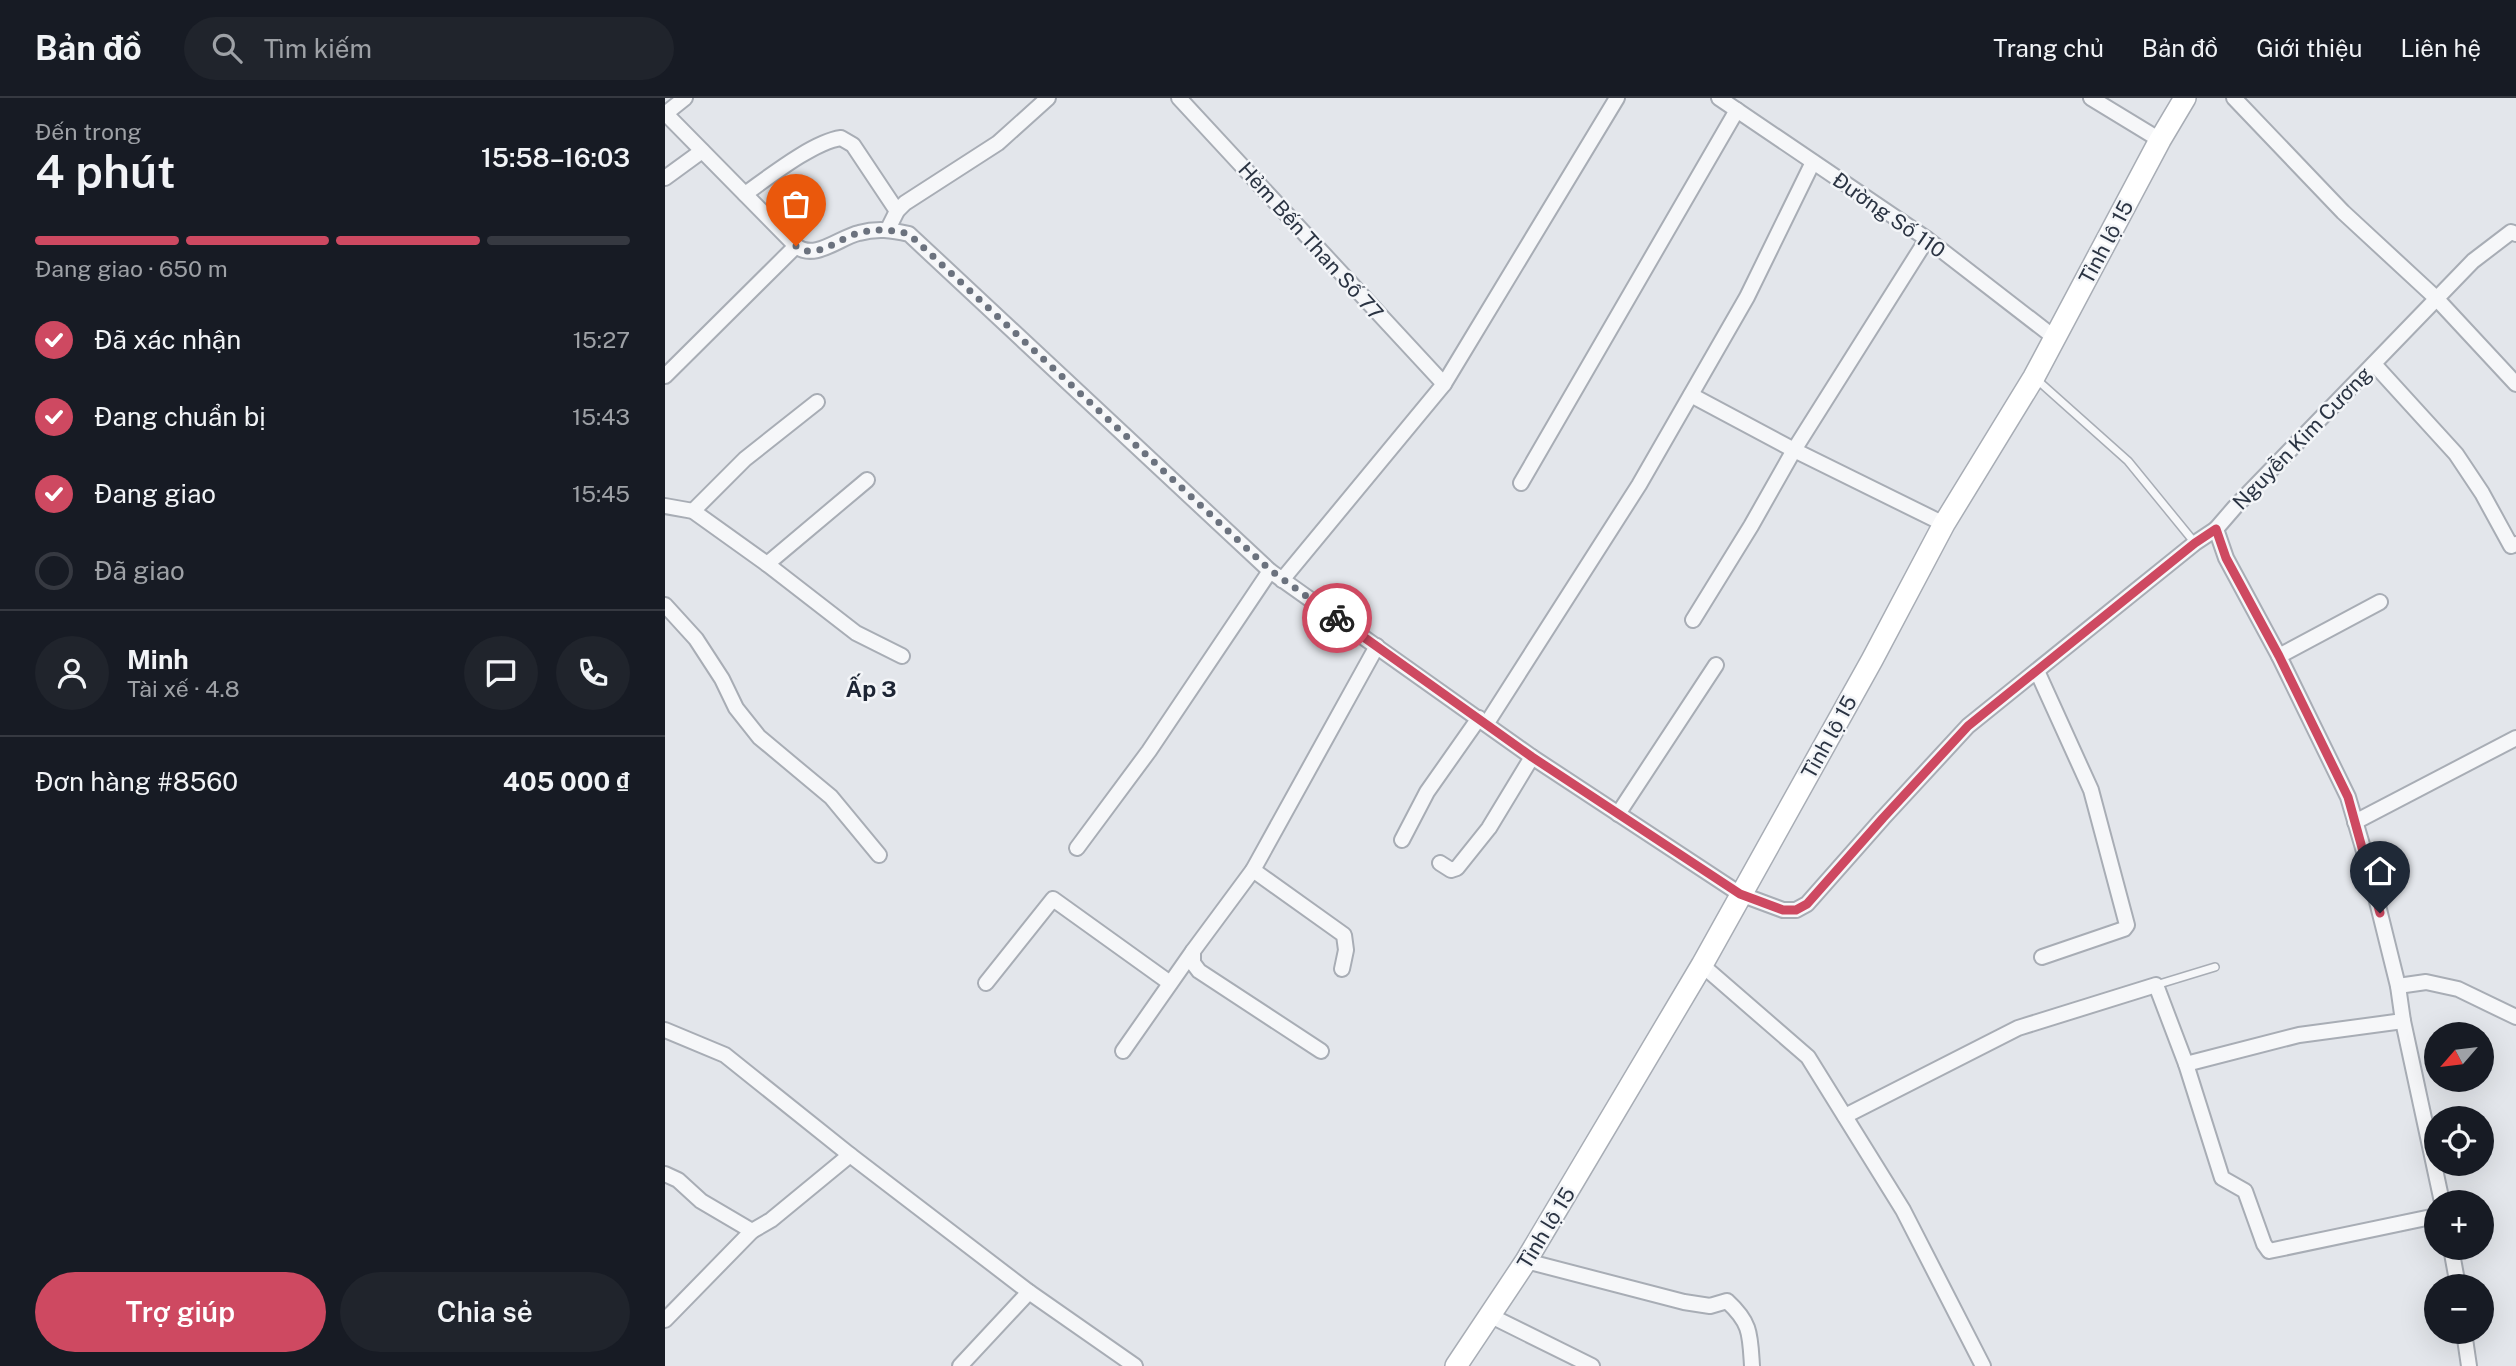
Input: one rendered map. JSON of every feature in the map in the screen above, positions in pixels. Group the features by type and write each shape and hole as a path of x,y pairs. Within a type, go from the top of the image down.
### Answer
{"main road":[{"name":"Tỉnh lộ 15","path":"1456,1366 1492,1316 1526,1261 1702,965 1872,660 1944,524 2034,377 2185,98"}],"street":[{"path":"685,98 665,114 801,250 816,251 857,233 888,229 909,234 1276,575 1532,757 1618,814 1740,894 1783,910 1796,910 1807,904 1968,726 2216,529"},
{"path":"888,229 897,211 905,203 998,143 1048,98"},
{"name":"Hẻm Bến Than Số 77","path":"1178,98 1444,384"},
{"path":"1077,848 1276,575 1444,384 1617,98"},
{"name":"Đường Số 110","path":"1719,98 1927,239 2055,338"},
{"path":"2091,98 2160,140"},
{"path":"2234,98 2343,212 2436,298 2516,384"},
{"path":"1521,483 1737,110"},
{"path":"745,194 831,139 841,138 853,145 897,211"},
{"path":"665,178 702,151"},
{"path":"1402,839 1427,792 1483,720 1639,485 1747,297 1813,162"},
{"name":"Nguyễn Kim Cương","path":"2439,1190 2398,986 2348,797 2279,656 2226,558 2216,529 2436,298 2473,261 2514,229"},
{"path":"1693,620 1794,450 1927,239"},
{"path":"665,376 796,246"},
{"path":"2374,364 2454,452 2482,493 2511,546 2516,544"},
{"path":"1691,395 1794,450 1944,524"},
{"path":"692,511 745,458 817,402"},
{"path":"767,564 867,480"},
{"path":"665,506 692,511 767,564 856,633 902,656"},
{"path":"2279,656 2381,602"},
{"path":"665,605 697,639 722,678 736,708 759,737 831,797 879,855"},
{"path":"1123,1051 1253,870 1377,646"},
{"path":"1618,814 1716,665"},
{"path":"2037,671 2091,790 2127,925 2124,929 2042,957"},
{"path":"2355,822 2516,738"},
{"path":"1440,863 1451,870 1457,867 1489,828 1532,757"},
{"path":"1253,870 1344,935 1346,950 1342,969"},
{"path":"986,983 1053,899 1170,983"},
{"path":"1193,951 1193,962 1199,971 1321,1051"},
{"path":"1702,965 1808,1057 1903,1210 1983,1366"},
{"path":"2398,986 2426,982 2458,989 2516,1017"},
{"path":"1845,1116 2018,1028 2157,985 2186,1064 2222,1178 2245,1191 2269,1251 2424,1219"},
{"path":"2186,1064 2299,1035 2403,1021"},
{"path":"665,1030 725,1055 1029,1292 1135,1366"},
{"path":"665,1320 752,1231 771,1220 850,1155"},
{"path":"665,1174 678,1180 701,1201 752,1231"},
{"path":"1526,1261 1684,1302 1710,1306 1727,1301 1744,1316 1752,1366"},
{"path":"960,1366 1029,1292"},
{"path":"1492,1316 1592,1366"},
{"path":"2466,1344 2469,1366"}],"lane":[{"path":"2034,377 2128,461 2195,543"},
{"path":"2157,985 2215,967"}],"way so far":[{"path":"796,246 801,250 816,251 857,233 888,229 909,234 1270,570 1337,618"}],"district":[{"name":"Ấp 3","path":"871,688"}],"route":[{"path":"1337,618 1532,757 1740,894 1783,910 1796,910 1807,904 1968,726 2216,529 2226,558 2279,656 2348,797 2380,913"}]}
